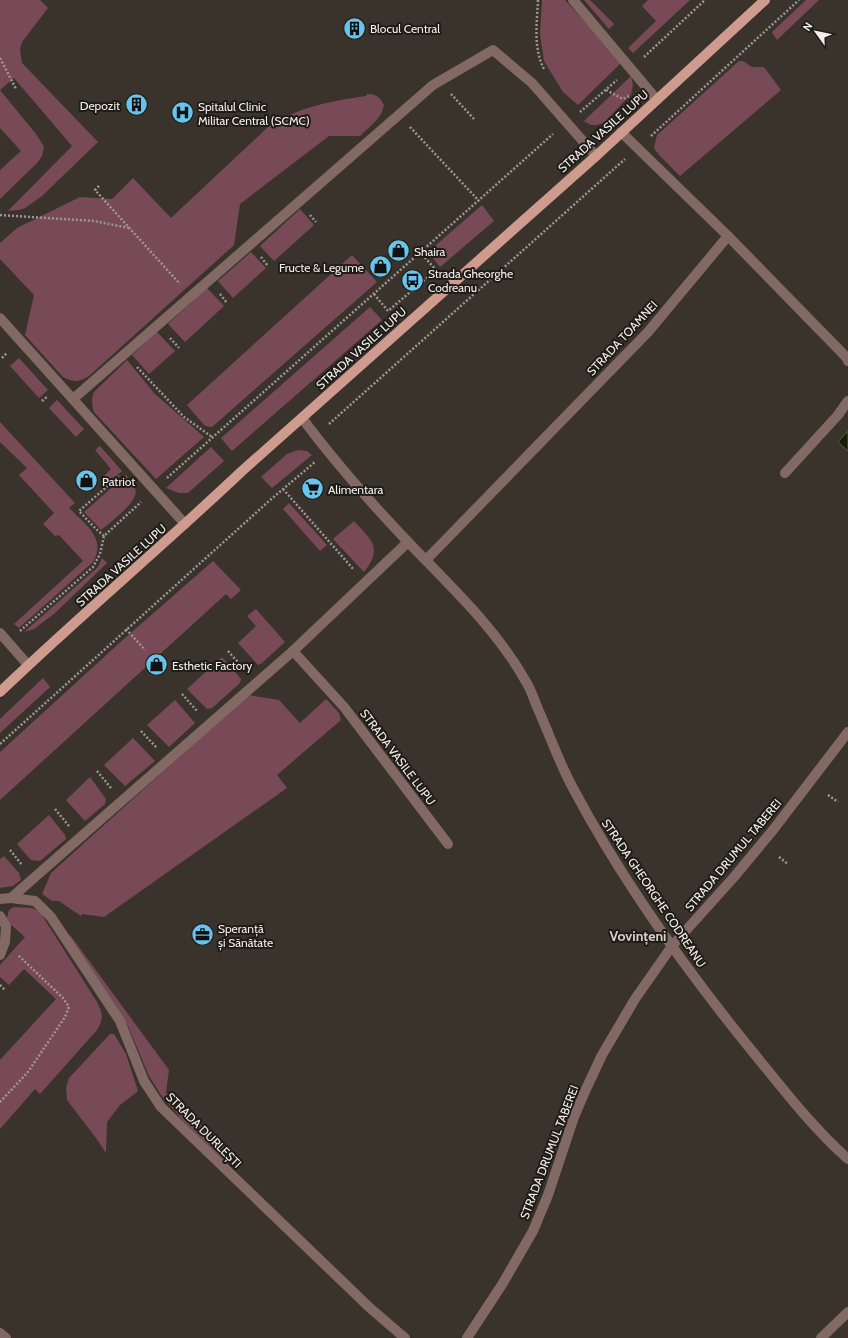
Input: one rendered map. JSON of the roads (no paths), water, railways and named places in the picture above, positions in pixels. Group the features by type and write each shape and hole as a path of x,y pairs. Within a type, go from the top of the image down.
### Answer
{"main road":[{"name":"STRADA VASILE LUPU","path":"0,692 28,665 186,524 242,471 596,156 765,0"}],"street":[{"path":"574,0 657,100"},
{"path":"73,399 433,85 493,50 532,83 596,156"},
{"path":"621,132 728,236 848,361"},
{"name":"STRADA TOAMNEI","path":"426,560 648,332 728,236"},
{"path":"0,318 186,524"},
{"path":"786,473 838,415 848,401"},
{"name":"STRADA GHEORGHE CODREANU","path":"302,418 327,452 408,542 497,637 526,681 573,789 599,835 672,946 736,1031 802,1112 828,1141 848,1159"},
{"path":"11,898 293,651 408,542"},
{"path":"0,633 28,665"},
{"name":"STRADA VASILE LUPU","path":"293,651 344,707 448,844"},
{"name":"STRADA DRUMUL TABEREI","path":"467,1338 503,1283 532,1232 548,1195 574,1117 602,1055 635,1000 672,946 739,871 773,830 848,732"},
{"name":"STRADA DURLEȘTI","path":"0,899 11,898 35,901 51,917 120,1021 144,1081 161,1107 365,1303 405,1338"},
{"path":"0,916 6,926 5,942 0,955"},
{"path":"820,1338 848,1312"},
{"path":"0,1333 6,1338"}],"place":[{"name":"Blocul Central","path":"354,28"},
{"name":"Depozit","path":"136,105"},
{"name":"Spitalul Clinic Militar Central (SCMC)","path":"182,113"},
{"name":"Shaira","path":"399,251"},
{"name":"Fructe & Legume","path":"380,267"},
{"name":"Strada Gheorghe Codreanu","path":"412,280"},
{"name":"Patriot","path":"86,481"},
{"name":"Alimentara","path":"313,489"},
{"name":"Esthetic Factory","path":"157,665"},
{"name":"Speranță și Sănătate","path":"202,935"}],"district":[{"name":"Vovințeni","path":"638,936"}]}
